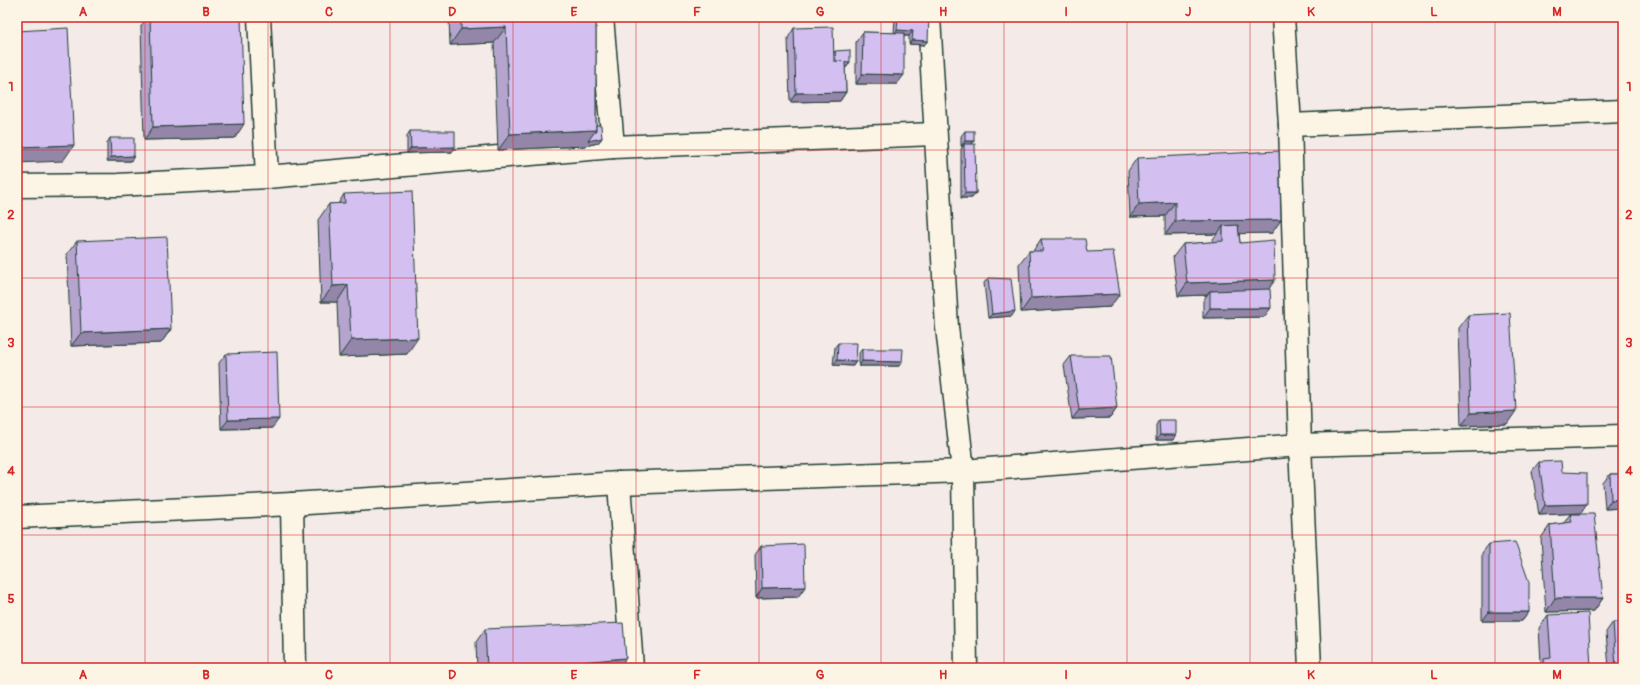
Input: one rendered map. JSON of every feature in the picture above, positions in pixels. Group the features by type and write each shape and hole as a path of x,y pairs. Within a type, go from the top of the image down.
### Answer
{"street":[{"path":"259,17 267,177"},
{"path":"602,17 613,148"},
{"path":"928,17 947,327 963,471 966,668"},
{"path":"1283,17 1290,125 1300,445 1310,668"},
{"path":"1290,125 1623,111"},
{"path":"17,186 118,185 267,177 613,148 934,134"},
{"path":"17,517 292,504 619,484 963,471 1300,445 1623,436"},
{"path":"619,484 632,668"},
{"path":"292,504 295,668"}],"building":[{"path":"150,17 241,17 244,124 153,127"},
{"path":"461,17 596,17 596,130 510,134 506,27 461,29"},
{"path":"898,17 929,17 928,41 912,40 913,31 897,30"},
{"path":"833,27 834,61 845,61 846,92 796,93 794,28"},
{"path":"68,28 74,145 17,147 17,31"},
{"path":"863,32 904,33 904,75 862,74"},
{"path":"850,50 850,62 836,61 835,51"},
{"path":"596,125 601,125 602,138 588,141 596,130"},
{"path":"410,131 455,131 455,147 411,148"},
{"path":"965,131 974,131 974,141 965,141"},
{"path":"110,138 134,138 134,156 111,157"},
{"path":"964,144 975,144 976,193 965,193"},
{"path":"1279,151 1281,220 1175,221 1175,202 1139,204 1137,158"},
{"path":"412,191 418,338 351,340 348,285 333,286 329,204 345,203 344,194"},
{"path":"1238,225 1240,243 1274,240 1275,280 1187,283 1183,244 1223,241 1223,226"},
{"path":"167,237 171,329 81,333 77,241"},
{"path":"1041,239 1085,239 1087,252 1113,251 1120,294 1031,298 1029,251 1043,251"},
{"path":"988,278 1011,279 1015,311 992,314"},
{"path":"1270,289 1271,308 1210,308 1210,291"},
{"path":"1510,313 1516,411 1471,413 1468,315"},
{"path":"838,343 857,343 856,361 837,360"},
{"path":"862,349 903,349 902,362 862,361"},
{"path":"277,352 279,419 228,420 226,354"},
{"path":"1071,356 1111,356 1117,408 1079,410"},
{"path":"1159,420 1176,420 1176,435 1160,435"},
{"path":"1561,461 1562,472 1587,473 1587,504 1545,505 1539,462"},
{"path":"1610,474 1623,474 1623,499 1611,500"},
{"path":"1570,514 1594,514 1603,598 1555,598 1550,525 1572,522"},
{"path":"1515,542 1529,582 1529,612 1489,612 1489,544"},
{"path":"804,544 805,587 762,588 761,546"},
{"path":"1588,613 1591,668 1545,668 1544,659 1551,658 1548,615"},
{"path":"1613,622 1623,622 1623,668 1616,668"},
{"path":"623,623 626,658 513,668 487,668 485,629"}]}
